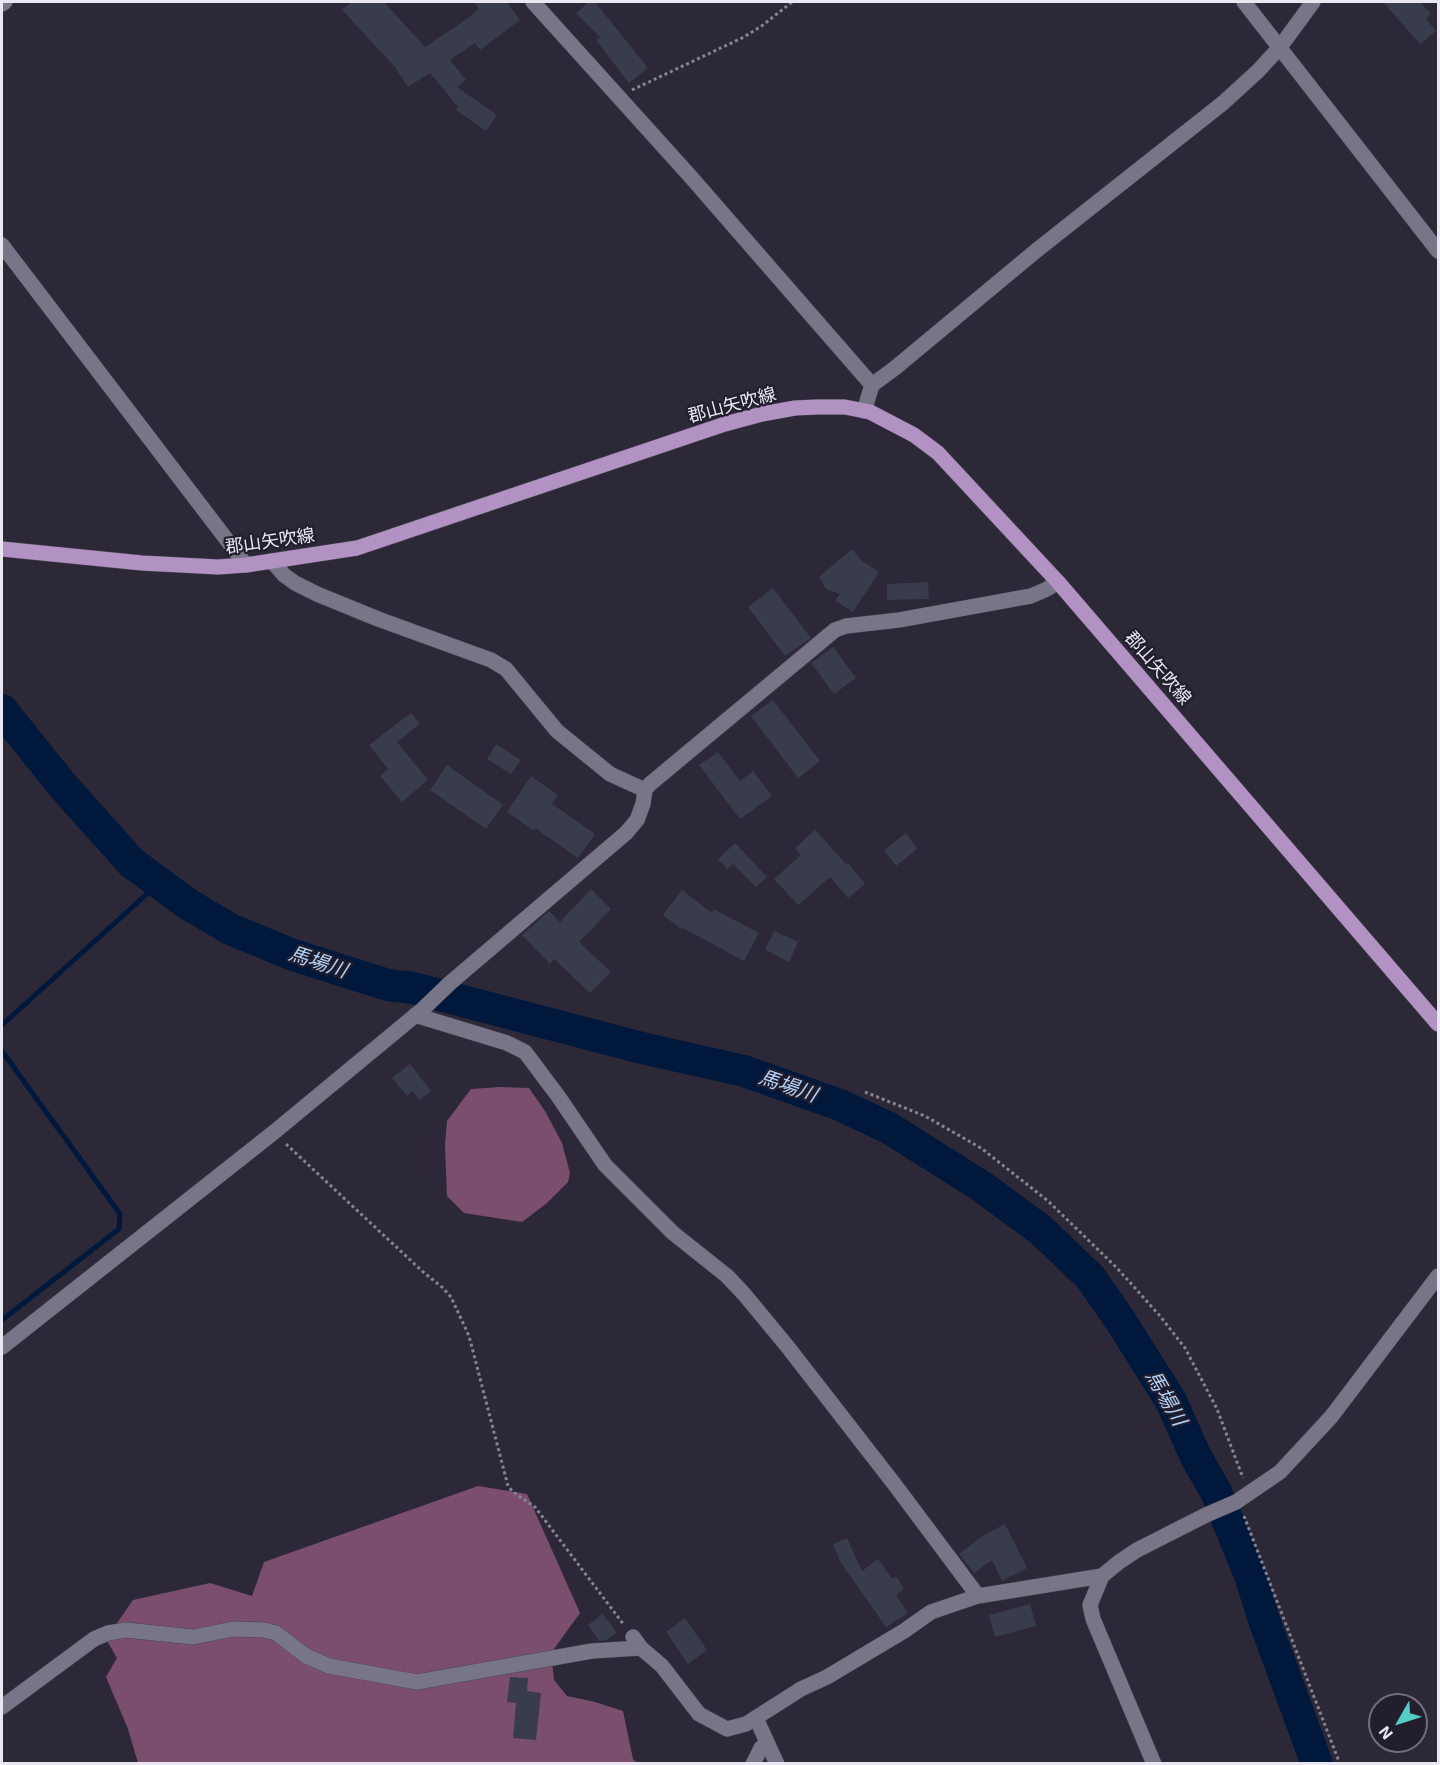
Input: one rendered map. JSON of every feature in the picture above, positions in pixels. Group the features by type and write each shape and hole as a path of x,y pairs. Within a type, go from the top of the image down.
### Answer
{"main road":[{"name":"郡山矢吹線","path":"2,549 142,563 218,567 246,565 357,548 725,424 762,414 806,408 845,407 870,412 914,435 938,453 1058,582 1438,1024"}],"street":[{"path":"533,2 619,96 872,385"},
{"path":"1244,2 1438,251"},
{"path":"864,411 872,385 1037,250 1223,103 1280,47 1313,2"},
{"path":"2,245 246,565"},
{"path":"272,561 294,583 317,594 491,660 506,669 556,730 610,774 645,790"},
{"path":"2,1347 273,1133 419,1012 626,833 637,820 645,790 835,630 846,626 899,620 1031,596 1047,590 1058,582"},
{"path":"419,1012 507,1043 525,1053 558,1096 605,1165 673,1233 727,1275 895,1485 978,1596"},
{"path":"1154,1764 1093,1619 1090,1605 1102,1576 1137,1550 1241,1498 1280,1472 1312,1439 1438,1276"},
{"path":"2,1707 94,1639 108,1633 126,1630 193,1637 233,1629 264,1630 276,1633 306,1656 329,1666 417,1682 637,1643 662,1665 699,1714 727,1729 746,1724 801,1689 827,1677 904,1632 931,1612 978,1596 1102,1576"},
{"path":"756,1718 777,1764"},
{"path":"753,1764 761,1748 767,1743"}],"path":[{"path":"619,96 744,37 792,2"},
{"path":"865,1092 925,1116 981,1149 1048,1201 1118,1268 1185,1348 1217,1409 1240,1470 1244,1518 1340,1764"},
{"path":"273,1133 451,1297 470,1336 508,1486 535,1507 637,1643"}],"shaded area":[{"path":"529,1088 545,1111 562,1143 570,1173 568,1182 547,1203 522,1222 464,1213 447,1196 445,1145 447,1121 471,1089"},
{"path":"478,1486 527,1494 580,1613 551,1653 554,1680 567,1696 623,1711 633,1759 637,1763 138,1763 128,1729 106,1677 117,1658 106,1639 133,1600 210,1583 252,1596 264,1562"}],"building":[{"path":"351,2 384,2 425,47 479,9 474,2 507,2 520,20 480,50 475,43 450,60 466,80 457,87 497,115 486,131 456,110 458,107 430,73 408,87 395,67 342,10"},
{"path":"589,2 595,2 648,68 629,83 596,40 600,37 576,13"},
{"path":"1383,2 1420,2 1431,14 1426,19 1436,31 1420,44"},
{"path":"852,549 861,560 879,572 853,612 835,601 840,594 826,589 819,577"},
{"path":"928,582 929,599 887,600 887,584"},
{"path":"773,588 811,638 785,656 748,607"},
{"path":"833,647 856,678 834,694 811,663"},
{"path":"773,700 820,761 798,778 751,716"},
{"path":"411,713 420,724 397,742 428,780 402,802 380,776 388,769 369,745"},
{"path":"496,744 521,760 511,774 487,759"},
{"path":"718,752 740,781 753,771 772,796 740,819 699,765"},
{"path":"447,765 503,805 486,829 430,790"},
{"path":"531,776 558,795 552,804 595,834 578,858 507,812"},
{"path":"815,830 865,884 848,898 830,877 798,905 774,879 801,855 795,848"},
{"path":"906,833 917,849 896,866 884,850"},
{"path":"735,843 767,877 756,887 733,864 727,869 718,859"},
{"path":"591,889 611,909 579,942 611,972 590,993 554,959 550,964 522,935 549,911 560,922"},
{"path":"682,890 712,913 714,909 759,933 744,961 680,928 663,915"},
{"path":"774,931 798,942 789,962 765,950"},
{"path":"410,1064 431,1091 419,1100 413,1091 407,1096 392,1078"},
{"path":"1005,1524 1027,1568 1002,1581 992,1560 974,1573 959,1554 984,1535"},
{"path":"847,1538 862,1571 878,1559 892,1579 896,1576 904,1589 896,1595 908,1613 886,1627 841,1563 833,1544"},
{"path":"1030,1604 1036,1626 995,1637 989,1615"},
{"path":"603,1614 617,1633 606,1640 599,1641 588,1625"},
{"path":"685,1618 707,1650 688,1664 666,1632"},
{"path":"510,1677 528,1678 527,1691 541,1693 536,1740 513,1738 516,1703 507,1702"}],"waterway":[{"name":"馬場川","path":"2,710 63,786 132,863 188,904 230,929 293,955 388,985 413,988 642,1048 744,1071 840,1105 889,1128 981,1186 1042,1231 1090,1277 1171,1401 1196,1457 1216,1492 1251,1578 1317,1764"},
{"path":"2,1025 159,883"},
{"path":"2,1051 120,1214 119,1229 2,1320"}]}
